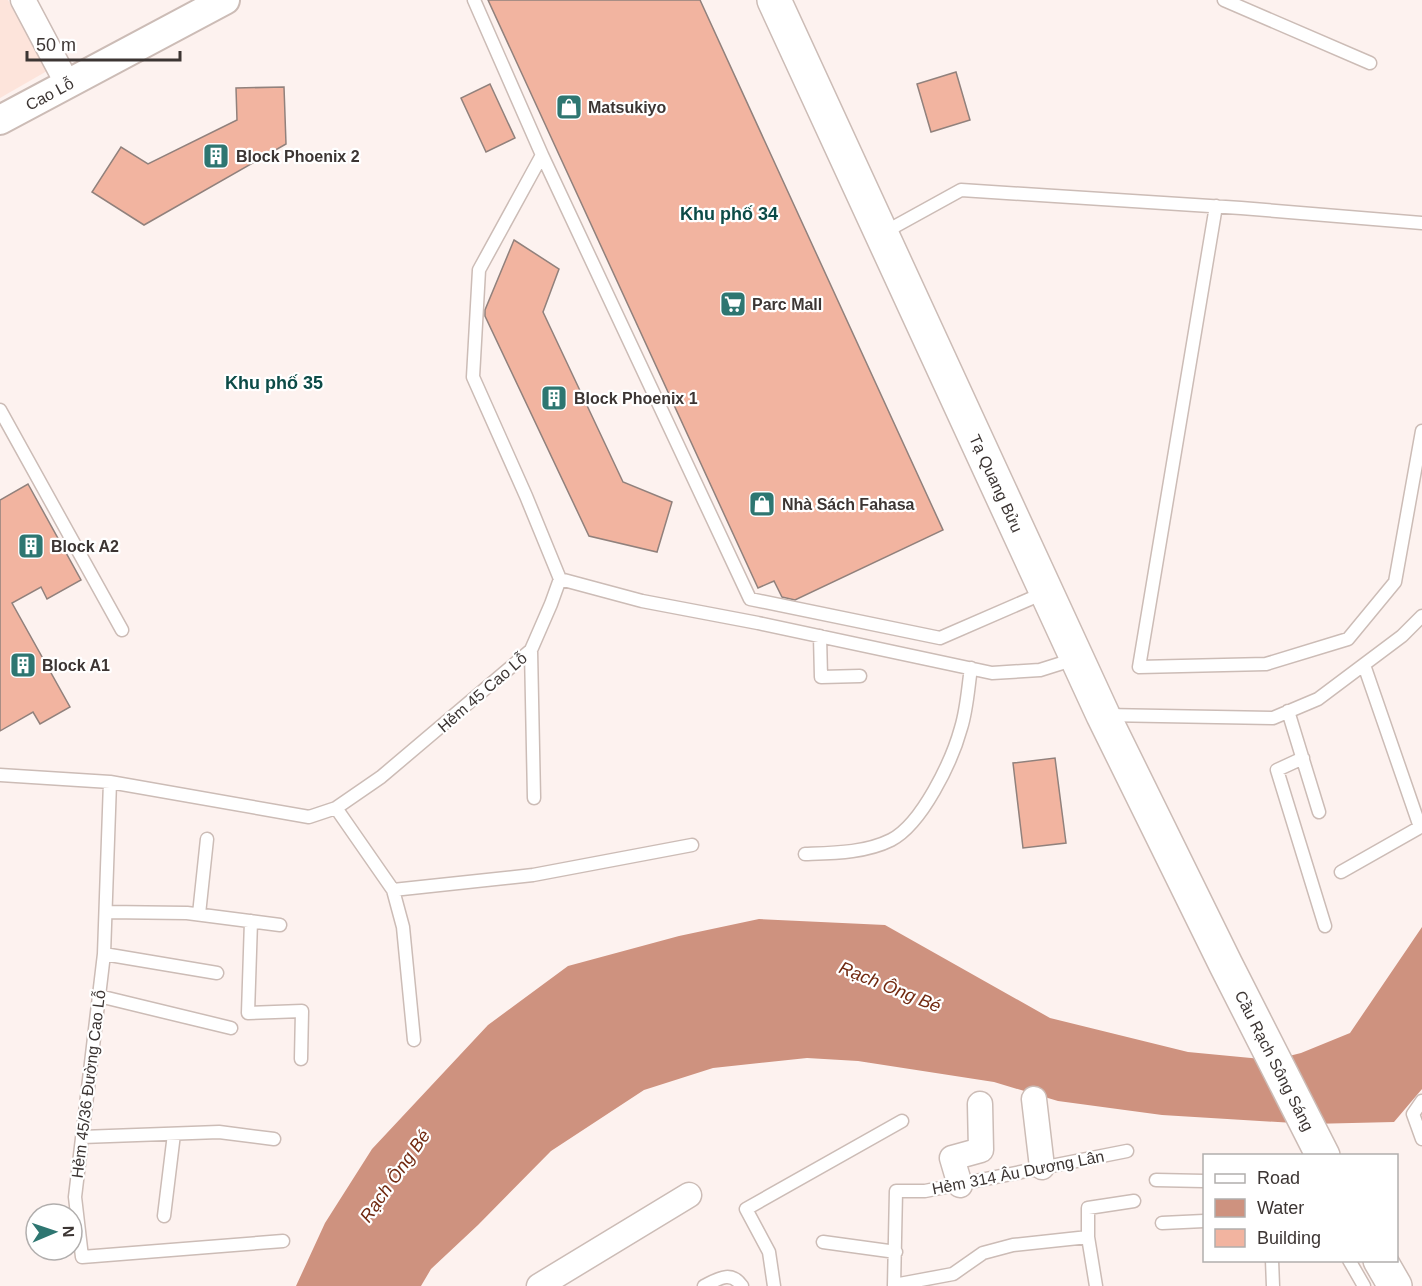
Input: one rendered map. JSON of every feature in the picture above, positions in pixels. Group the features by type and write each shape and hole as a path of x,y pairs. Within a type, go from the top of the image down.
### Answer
{"main road":[{"name":"Tạ Quang Bửu","path":"774,0 1103,714 1226,965"},
{"name":"Cầu Rạch Sông Sáng","path":"1226,965 1322,1154"},
{"path":"1381,1262 1395,1286"}],"street":[{"path":"23,0 67,82"},
{"name":"Cao Lỗ","path":"0,120 67,82 225,0"},
{"path":"1034,1099 1042,1167"},
{"path":"960,1185 952,1158 981,1150 981,1104"},
{"path":"539,1286 689,1195"}],"lane":[{"path":"474,0 542,155 750,599 940,638 1046,591"},
{"path":"1224,0 1370,63"},
{"path":"542,155 479,270 473,377 560,579 642,601 993,673 1040,670 1077,658"},
{"path":"881,234 961,190 1216,206 1422,223"},
{"path":"1216,206 1139,667 1266,664 1348,639 1395,582 1422,431"},
{"path":"0,410 122,630"},
{"name":"Hẻm 45 Cao Lỗ","path":"0,775 110,782 309,817 336,808 420,746 531,650 560,579"},
{"path":"1103,714 1273,718 1318,699 1402,636 1422,616"},
{"path":"820,636 821,676 860,675"},
{"path":"531,650 534,798"},
{"path":"1341,872 1421,826 1364,665"},
{"path":"805,854 867,849 893,839 918,815 942,777 962,726 971,668"},
{"path":"1288,711 1319,812"},
{"path":"1303,758 1277,770 1325,926"},
{"name":"Hẻm 45/36 Đường Cao Lỗ","path":"110,782 104,954 75,1197 82,1257 283,1241"},
{"path":"336,808 393,890 403,927 414,1040"},
{"path":"199,914 207,839"},
{"path":"393,890 533,875 692,845"},
{"path":"106,912 199,914 280,925"},
{"path":"251,921 248,1013 302,1011 301,1059"},
{"path":"104,954 217,972"},
{"path":"99,996 231,1028"},
{"path":"1422,1101 1413,1114 1422,1139"},
{"path":"774,1286 769,1252 746,1209 902,1121"},
{"path":"82,1137 219,1132 274,1139"},
{"path":"164,1216 174,1134"},
{"name":"Hẻm 314 Âu Dương Lân","path":"894,1286 896,1191 925,1191 960,1185 1127,1151"},
{"path":"1156,1180 1203,1181"},
{"path":"1096,1286 1088,1237 1088,1208 1134,1201"},
{"path":"1162,1223 1203,1221"},
{"path":"894,1286 953,1274 983,1253 1014,1245 1088,1237"},
{"path":"823,1242 896,1252"},
{"path":"1272,1262 1273,1286"},
{"path":"1350,1262 1364,1286"},
{"path":"704,1286 722,1277 730,1276 742,1286"}],"shaded area":[{"path":"0,0 8,0 47,71 0,98"}],"water":[{"name":"Rạch Ông Bé","path":"759,919 885,925 1050,1018 1188,1052 1273,1060 1301,1053 1350,1033 1422,927 1422,1089 1394,1122 1310,1124 1162,1115 1058,1101 994,1082 858,1061 807,1058 713,1068 644,1090 551,1151 431,1269 421,1286 296,1286 325,1223 372,1149 488,1025 568,966 679,936"}],"building":[{"name":"Parc Mall","path":"488,0 700,0 943,530 795,600 782,597 774,581 758,588"},
{"path":"956,72 970,120 931,132 917,84"},
{"path":"490,84 515,138 486,152 461,98"},
{"name":"Block Phoenix 2","path":"284,87 286,144 144,225 92,192 121,147 148,164 237,120 236,88"},
{"name":"Block Phoenix 1","path":"514,240 559,269 543,312 623,482 672,502 657,552 589,536 485,316 485,310"},
{"path":"28,484 81,580 47,599 41,587 12,603 70,707 40,724 33,712 0,731 0,500"},
{"path":"1055,758 1066,843 1023,848 1013,763"}],"place":[{"name":"Matsukiyo","path":"569,107"},
{"name":"Block Phoenix 2","path":"216,156"},
{"name":"Parc Mall","path":"733,304"},
{"name":"Block Phoenix 1","path":"554,398"},
{"name":"Nhà Sách Fahasa","path":"762,504"},
{"name":"Block A2","path":"31,546"},
{"name":"Block A1","path":"23,665"}],"district":[{"name":"Khu phố 34","path":"729,214"},
{"name":"Khu phố 35","path":"274,383"}]}
